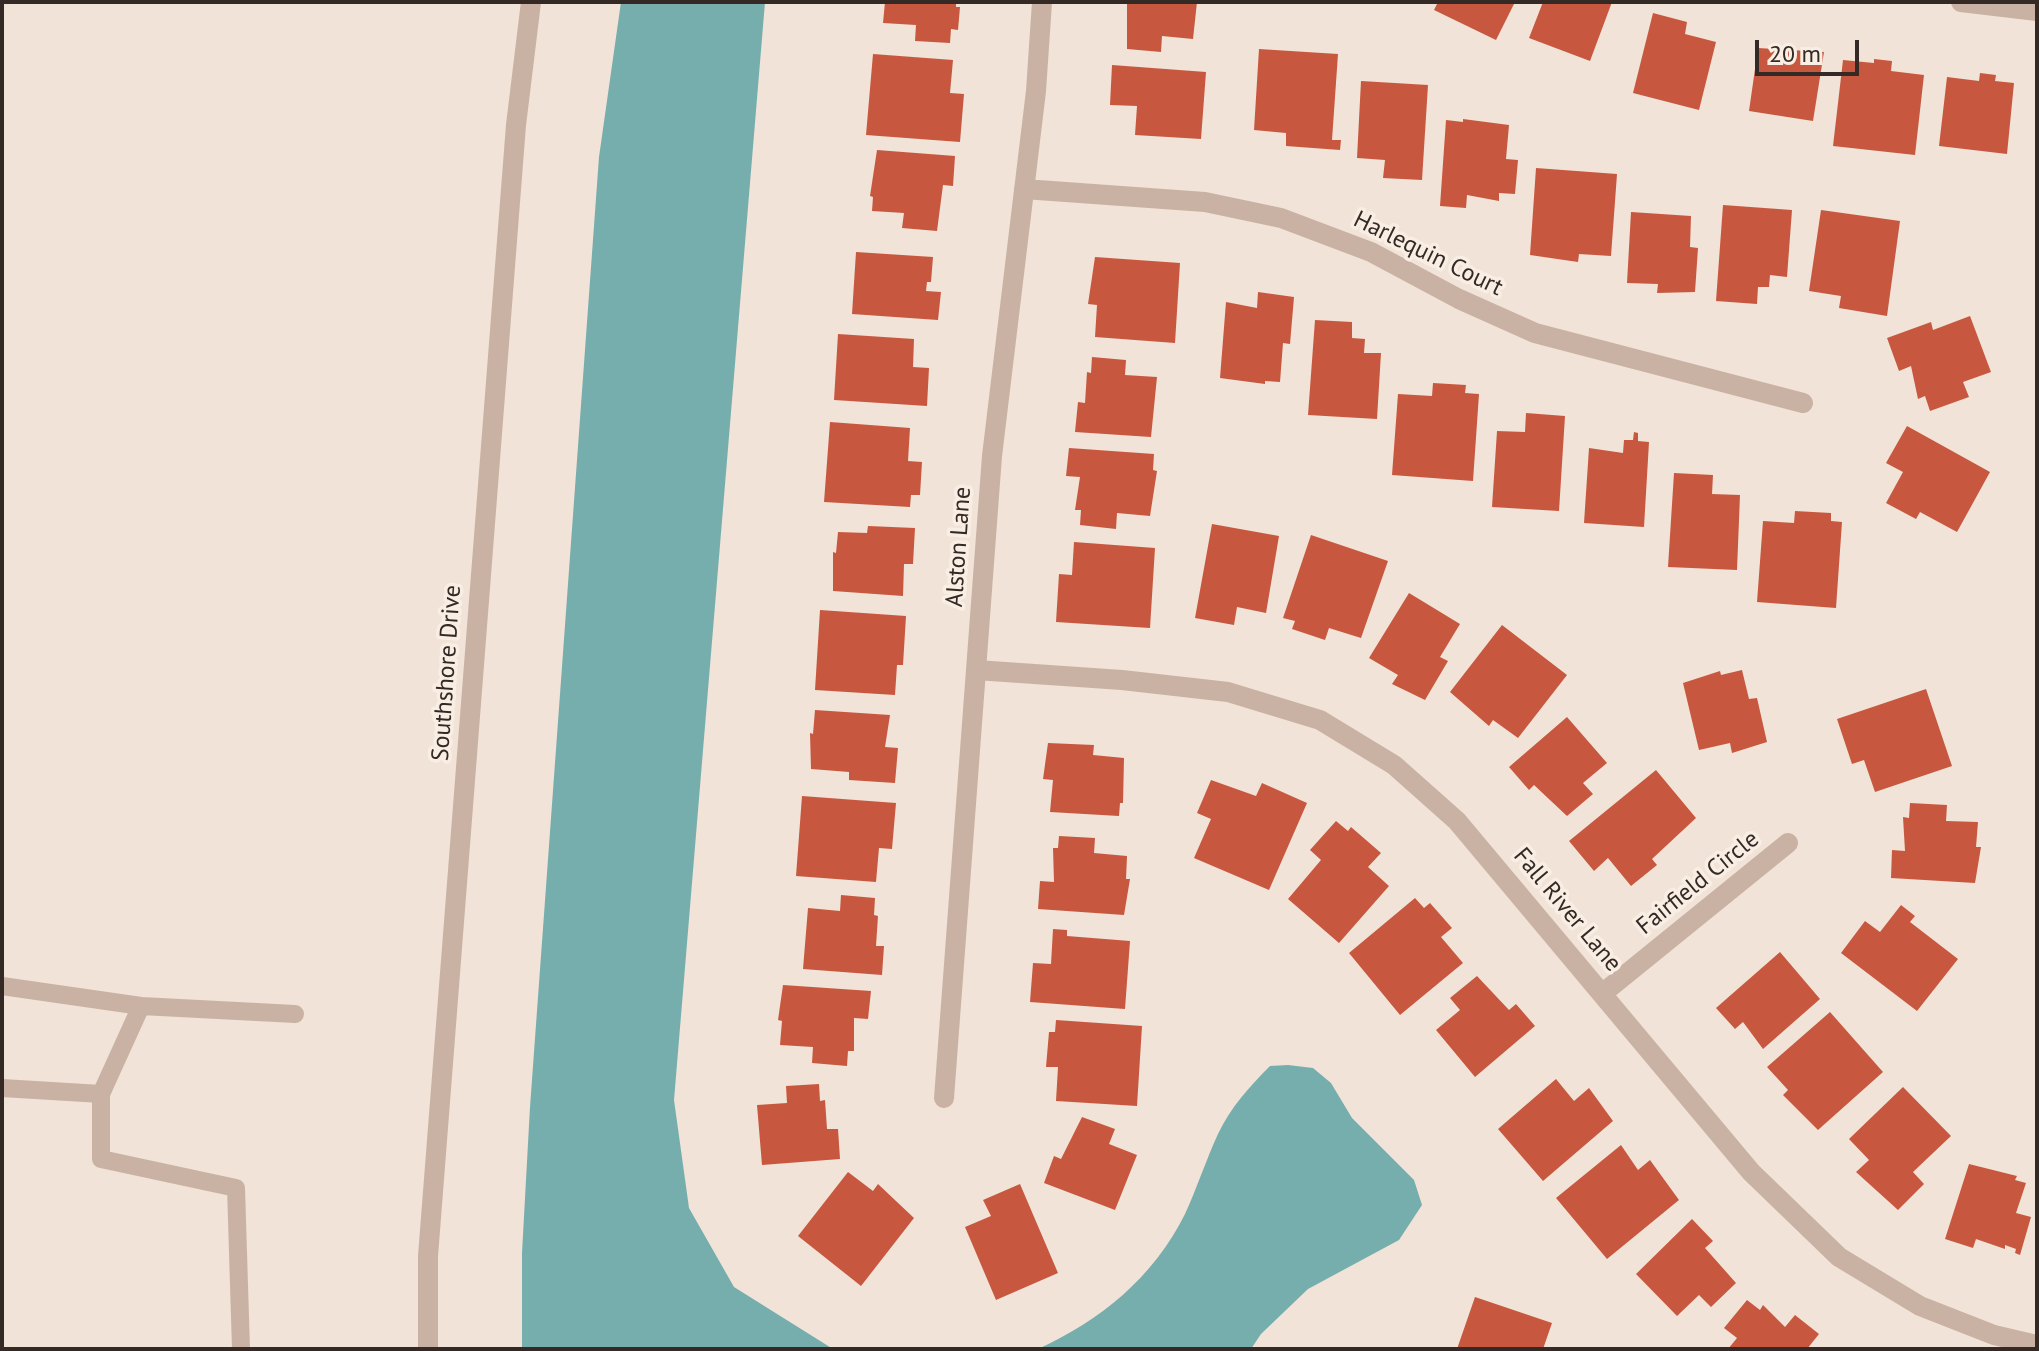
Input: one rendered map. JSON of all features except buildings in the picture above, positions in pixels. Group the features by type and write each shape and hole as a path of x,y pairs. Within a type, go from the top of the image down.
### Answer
{"street":[{"name":"Southshore Drive","path":"428,1349 428,1256 516,125 531,2"},
{"name":"Alston Lane","path":"944,1098 992,456 1024,189 1042,2"},
{"path":"1961,2 2037,11"},
{"name":"Harlequin Court","path":"1024,189 1205,202 1281,218 1371,252 1459,299 1535,333 1803,403"},
{"name":"Fall River Lane","path":"976,670 1122,680 1228,692 1320,720 1394,765 1457,821 1751,1172 1839,1257 1920,1306 1994,1335 2037,1345"},
{"name":"Fairfield Circle","path":"1603,993 1788,843"}],"lane":[{"path":"2,986 141,1006 295,1014"},
{"path":"141,1006 101,1094 101,1159 236,1188 241,1349"},
{"path":"2,1088 101,1094"}],"water":[{"path":"621,2 765,2 674,1100 689,1208 734,1287 833,1349 522,1349 522,1253 530,1107 599,157"},
{"path":"1270,1066 1313,1068 1331,1083 1352,1118 1414,1180 1422,1205 1399,1240 1308,1289 1261,1334 1251,1349 1038,1349 1083,1325 1141,1277 1172,1237 1185,1214 1218,1134 1234,1106"}]}
